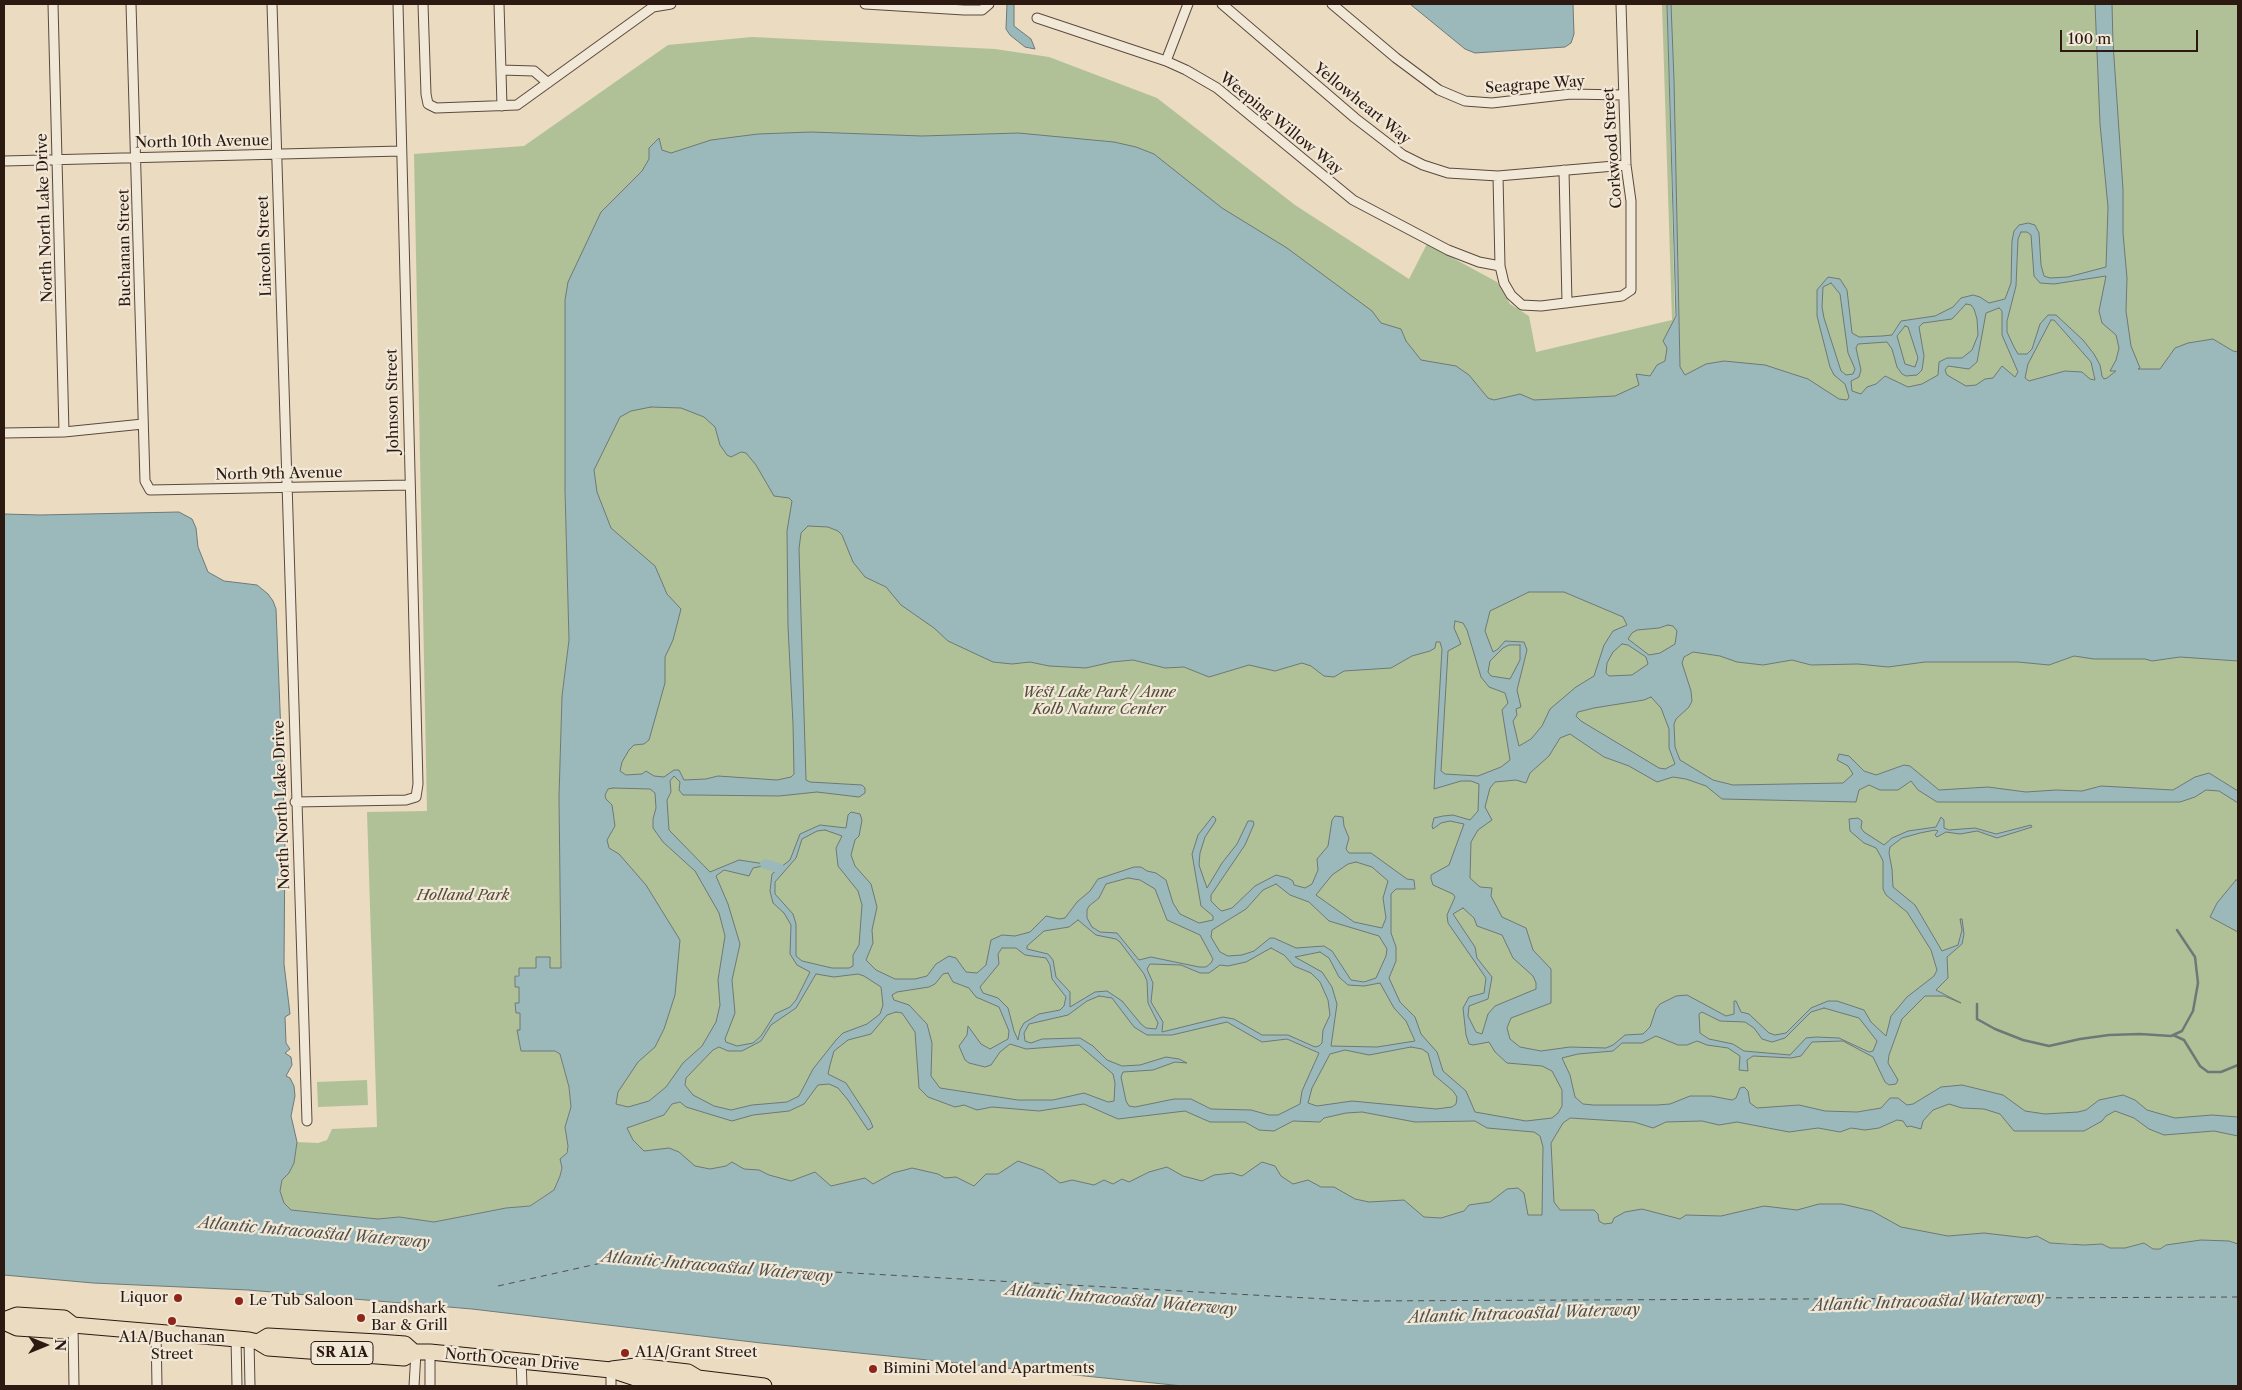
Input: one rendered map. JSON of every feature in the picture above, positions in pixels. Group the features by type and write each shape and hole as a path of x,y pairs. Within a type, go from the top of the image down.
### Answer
{"main road":[{"name":"North Ocean Drive","path":"4,1321 17,1315 64,1318 73,1325 247,1340 268,1348 404,1358 420,1352 521,1360 611,1370 636,1366 688,1372 698,1382 764,1386"}],"street":[{"name":"North North Lake Drive","path":"52,4 64,432"},
{"name":"Buchanan Street","path":"131,4 137,157 145,481 150,490"},
{"name":"Lincoln Street","path":"272,4 287,488"},
{"name":"Johnson Street","path":"295,802 406,800 416,797 418,784 398,4"},
{"path":"424,4 428,104 436,108 517,105 652,5 671,4"},
{"path":"499,4 502,106"},
{"path":"865,4 964,10 982,10 989,4"},
{"path":"1166,60 1188,4"},
{"name":"Yellowheart Way","path":"1222,4 1355,118 1403,155 1423,165 1448,173 1498,176 1626,165"},
{"name":"Seagrape Way","path":"1332,4 1396,58 1439,90 1465,101 1492,103 1571,94 1623,95"},
{"name":"Corkwood Street","path":"1567,303 1622,296 1631,290 1631,201 1626,165 1621,4"},
{"name":"Weeping Willow Way","path":"1037,18 1166,60 1217,88 1352,200 1448,250 1479,262 1500,266"},
{"path":"501,70 534,71 548,83"},
{"name":"North 10th Avenue","path":"4,161 401,151"},
{"path":"1498,176 1500,266 1504,284 1511,295 1522,305 1541,306 1567,303 1564,170"},
{"path":"4,433 64,432 143,424"},
{"name":"North 9th Avenue","path":"150,490 409,485"},
{"name":"North North Lake Drive","path":"287,488 295,802 307,1122"},
{"path":"73,1325 74,1386"},
{"path":"156,1331 157,1386"},
{"path":"237,1386 247,1340"},
{"path":"247,1340 250,1386"},
{"path":"414,1386 420,1352"},
{"path":"420,1352 430,1386"},
{"path":"521,1360 522,1386"},
{"path":"611,1370 611,1386"}],"green space":[{"name":"West Lake Park / Anne Kolb Nature Center","path":"1662,4 1667,4 1675,320 1679,319 1670,4 2238,4 2238,1244 2229,1241 2166,1245 2160,1249 2153,1249 2144,1243 2125,1248 2110,1248 2102,1244 2066,1243 1568,1264 582,1182 565,300 565,490 569,640 562,696 559,797 561,968 550,968 536,957 536,968 515,976 519,986 519,1003 515,1004 516,1013 520,1013 520,1030 517,1031 521,1051 555,1051 560,1054 569,1087 571,1107 565,1127 568,1146 560,1176 554,1190 530,1206 506,1208 434,1222 399,1217 378,1219 291,1210 284,1203 280,1191 282,1180 289,1173 294,1163 297,1142 318,1143 327,1140 332,1129 377,1127 367,812 427,811 414,154 524,146 668,45 752,37 995,49 1049,57 1157,98 1295,205 1409,279 1427,244 1497,282 1510,304 1529,316 1536,352 1672,320"},
{"path":"367,1080 368,1105 318,1107 317,1082"}],"water":[{"path":"1007,4 1014,4 1014,26 1031,39 1035,49 1025,47 1010,35 1006,29"},
{"path":"1410,4 1573,4 1574,34 1571,43 1565,47 1475,53 1465,49"},
{"name":"Atlantic Intracoastal Waterway","path":"1667,4 1671,4 1674,80 1680,367 1685,375 1706,364 1724,361 1765,365 1808,379 1839,399 1847,400 1849,397 1845,384 1834,375 1830,367 1817,316 1817,290 1828,277 1840,279 1847,290 1852,333 1859,337 1892,335 1901,321 1935,316 1953,307 1961,298 1973,295 1989,303 2005,299 2011,283 2012,241 2014,231 2019,225 2028,223 2035,225 2039,233 2041,265 2044,276 2050,278 2068,277 2106,267 2108,207 2100,124 2095,4 2112,4 2123,189 2123,233 2127,278 2126,311 2131,346 2140,368 2138,369 2160,369 2175,348 2188,343 2213,339 2238,352 2238,661 2180,657 2152,661 2145,659 2094,659 2074,656 2049,665 2018,662 1925,662 1888,667 1858,664 1811,665 1792,660 1763,665 1737,662 1720,656 1693,652 1684,657 1682,663 1691,691 1692,701 1689,707 1676,719 1674,724 1675,747 1680,760 1713,780 1733,785 1843,783 1853,774 1848,766 1837,760 1839,754 1849,756 1864,771 1876,775 1904,765 1910,766 1939,790 1988,787 2026,792 2082,791 2101,786 2173,790 2195,777 2209,773 2238,791 2238,803 2219,791 2206,790 2195,797 2180,802 1937,802 1918,790 1911,781 1898,790 1880,790 1869,785 1859,790 1856,802 1722,799 1706,786 1686,779 1673,777 1657,782 1629,766 1604,757 1570,734 1560,738 1549,756 1530,773 1526,783 1516,780 1495,782 1490,788 1485,807 1492,820 1478,830 1471,842 1470,878 1480,887 1492,888 1491,896 1502,917 1526,928 1533,950 1551,969 1551,1003 1511,1018 1507,1028 1510,1039 1520,1047 1541,1051 1570,1047 1606,1048 1625,1035 1643,1034 1650,1027 1656,1009 1660,1004 1676,996 1687,995 1726,1016 1734,1014 1734,1001 1736,1001 1741,1012 1749,1014 1769,1033 1775,1035 1786,1033 1811,1008 1828,1001 1837,1001 1864,1010 1871,1022 1886,1036 1891,1016 1907,997 1934,976 1937,970 1931,950 1907,912 1886,895 1883,889 1883,861 1876,848 1864,843 1850,831 1849,819 1858,818 1862,821 1861,828 1864,832 1884,845 1892,838 1908,831 1936,827 1941,817 1944,820 1944,828 1949,830 1975,828 1996,834 2031,825 2032,827 1997,838 1977,831 1960,834 1946,832 1937,837 1935,835 1938,831 1935,830 1902,838 1890,847 1893,887 1915,905 1942,951 1958,945 1962,930 1960,919 1962,919 1964,934 1962,944 1947,957 1948,978 1936,990 1961,1003 1944,996 1925,996 1902,1019 1888,1063 1898,1080 1896,1084 1889,1085 1885,1082 1873,1057 1843,1041 1812,1042 1801,1056 1791,1058 1753,1056 1747,1060 1748,1071 1739,1070 1740,1056 1728,1048 1707,1045 1697,1041 1687,1045 1678,1045 1656,1036 1642,1043 1622,1043 1613,1051 1578,1054 1562,1058 1570,1075 1575,1097 1583,1104 1593,1105 1657,1105 1670,1104 1690,1096 1711,1096 1732,1100 1736,1098 1740,1088 1744,1087 1748,1091 1750,1103 1757,1108 1799,1105 1825,1111 1857,1112 1881,1108 1890,1098 1898,1098 1907,1105 1913,1104 1941,1087 1962,1085 2003,1095 2025,1111 2045,1114 2078,1112 2086,1110 2099,1100 2123,1095 2135,1100 2147,1110 2175,1118 2212,1115 2238,1117 2238,1136 2214,1131 2164,1135 2149,1129 2134,1118 2115,1111 2084,1131 2014,1131 2000,1114 1984,1109 1962,1108 1949,1104 1933,1110 1923,1121 1921,1129 1907,1127 1903,1121 1897,1120 1879,1128 1865,1130 1851,1128 1840,1132 1818,1128 1789,1132 1737,1122 1719,1125 1702,1121 1666,1122 1653,1128 1634,1122 1570,1118 1563,1123 1551,1143 1554,1202 1560,1210 1594,1210 1598,1214 1599,1221 1604,1224 1612,1223 1614,1218 1625,1212 1642,1209 1680,1219 1686,1215 1721,1216 1764,1206 1797,1210 1819,1204 1842,1204 1872,1211 1901,1227 1948,1236 1984,1233 2027,1238 2037,1236 2050,1243 2102,1244 2110,1248 2125,1248 2144,1243 2153,1249 2160,1249 2166,1245 2201,1240 2229,1241 2238,1244 2238,1386 1183,1386 761,1343 472,1309 248,1290 93,1283 4,1275 4,514 179,512 192,519 196,528 198,547 208,572 224,581 257,585 273,601 276,609 285,835 284,964 290,1014 285,1017 286,1043 290,1049 285,1053 291,1057 292,1065 286,1076 290,1078 294,1086 295,1096 291,1116 297,1142 294,1163 289,1173 282,1180 280,1191 284,1203 291,1210 378,1219 399,1217 434,1222 506,1208 530,1206 554,1190 562,1168 560,1159 567,1153 568,1146 565,1127 571,1107 569,1087 560,1054 555,1051 521,1051 517,1030 520,1030 520,1013 516,1013 515,1003 519,1003 519,987 515,987 515,976 519,976 519,968 536,968 536,957 550,957 550,968 561,968 559,797 562,696 569,640 565,490 565,300 568,282 601,212 642,171 649,159 649,148 659,138 662,150 671,153 711,140 758,134 811,132 922,136 1018,133 1114,142 1136,147 1154,154 1222,208 1287,248 1372,311 1381,323 1401,329 1406,341 1421,360 1456,366 1469,375 1488,398 1494,400 1520,394 1534,400 1615,396 1639,385 1636,374 1650,376 1657,365 1665,361 1667,348 1663,341 1676,316","holes":["2021,232 2027,232 2031,235 2034,276 2040,283 2054,284 2106,276 2099,311 2102,323 2116,335 2119,348 2116,360 2110,371 2116,371 2104,379 2094,354 2083,340 2056,315 2048,315 2040,324 2032,349 2027,354 2018,354 2007,332 2007,321 2016,286 2018,239","1831,283 1840,294 1848,353 1855,369 1853,374 1846,375 1841,371 1822,307 1823,287","1966,304 1971,305 1977,319 1978,335 1972,350 1962,358 1947,358 1939,362 1938,375 1922,384 1908,387 1885,376 1876,384 1867,387 1861,394 1852,391 1851,381 1859,377 1861,370 1856,348 1858,344 1887,342 1892,349 1897,367 1906,376 1917,375 1922,370 1924,356 1919,327 1923,323 1952,319","1999,308 2002,311 2002,335 2018,372 2015,377 2002,366 1993,378 1985,379 1976,385 1966,386 1947,375 1945,370 1948,366 1969,369 1977,362 1986,313","2051,320 2054,320 2091,362 2095,380 2090,379 2082,372 2065,371 2029,381 2025,378 2028,364","1905,326 1908,327 1918,358 1915,367 1905,364 1897,336","651,407 681,408 704,417 715,427 720,445 727,455 731,457 741,452 746,453 756,465 774,496 789,498 792,501 787,531 788,627 794,774 791,777 777,780 718,776 706,779 684,780 679,770 674,770 664,777 654,776 646,771 642,774 626,775 620,771 622,762 629,750 634,745 644,744 649,740 665,683 665,657 673,640 681,609 667,594 655,566 611,528 597,492 594,470 620,417 631,411","808,526 828,527 838,531 842,535 853,562 865,577 886,587 901,605 934,628 948,641 993,662 1012,664 1030,662 1049,666 1086,668 1112,662 1133,660 1165,668 1184,667 1209,677 1249,665 1275,671 1302,663 1311,666 1324,676 1334,677 1344,671 1391,668 1412,656 1430,651 1435,648 1436,642 1440,642 1442,649 1434,789 1461,781 1471,781 1479,784 1478,811 1470,820 1453,815 1443,816 1434,818 1432,826 1433,829 1441,823 1450,821 1464,824 1449,865 1431,875 1431,879 1433,885 1453,894 1455,897 1447,915 1448,923 1486,978 1484,993 1469,997 1463,1008 1466,1035 1469,1044 1489,1042 1495,1052 1507,1063 1542,1066 1552,1071 1562,1090 1562,1106 1552,1118 1526,1121 1475,1112 1466,1091 1443,1071 1437,1052 1421,1034 1415,1017 1400,1002 1389,978 1396,961 1396,947 1391,933 1391,894 1396,889 1415,889 1414,880 1407,879 1371,853 1349,853 1346,849 1349,838 1344,826 1343,817 1335,816 1332,820 1328,846 1317,859 1318,870 1312,884 1305,888 1294,885 1293,881 1288,878 1276,875 1255,886 1232,908 1220,910 1211,901 1211,895 1245,845 1254,824 1253,821 1248,821 1237,844 1222,863 1207,888 1199,865 1200,853 1205,837 1216,819 1213,816 1198,835 1192,854 1201,906 1213,916 1213,920 1199,923 1180,914 1173,903 1166,880 1156,873 1141,867 1134,867 1098,879 1090,891 1077,902 1065,918 1059,919 1046,916 1030,932 1015,936 1002,935 991,940 986,965 977,973 966,972 956,958 949,956 936,964 927,976 915,979 895,979 876,970 866,960 873,943 872,930 877,907 871,884 855,866 851,855 855,840 859,836 862,820 860,814 851,812 848,815 846,828 820,825 800,834 790,860 772,874 770,891 773,903 784,913 791,925 790,954 797,965 810,972 796,1000 790,1007 775,1014 761,1036 753,1043 737,1046 726,1042 725,1039 735,1013 732,980 740,944 728,904 716,876 724,870 749,876 753,868 765,864 739,860 710,872 669,830 667,800 671,792 670,781 674,776 680,782 679,790 683,795 779,796 817,792 859,797 865,793 865,788 862,785 810,782 806,780 799,549 801,533","1529,592 1564,592 1623,617 1627,625 1613,631 1604,645 1594,676 1576,687 1550,709 1542,726 1531,739 1519,746 1513,721 1517,715 1516,709 1521,707 1517,690 1527,650 1524,642 1505,641 1493,652 1485,631 1490,611","1455,621 1463,623 1467,630 1481,677 1489,687 1505,693 1508,703 1502,710 1510,760 1501,767 1478,776 1445,774 1441,771 1448,651 1461,644 1454,628","1668,625 1673,626 1677,631 1675,644 1660,653 1649,655 1628,639 1637,630 1659,628","1622,644 1628,645 1646,657 1648,664 1632,675 1609,676 1606,673 1607,663 1613,652","1509,645 1520,645 1520,660 1510,679 1491,676 1488,672 1490,661 1503,648","1651,697 1661,708 1669,729 1669,748 1675,764 1665,769 1659,768 1581,721 1576,716 1578,712 1644,700","608,789 650,789 655,793 656,808 653,828 663,842 695,871 719,913 725,936 718,980 720,1005 716,1022 702,1046 683,1063 666,1087 649,1101 628,1107 616,1104 618,1092 638,1062 655,1047 664,1029 675,995 680,940 646,885 619,854 609,848 607,840 615,826 612,805 606,799 605,795","825,830 842,836 836,848 838,866 858,891 862,905 859,945 853,955 853,966 849,968 832,968 802,961 796,956 796,924 793,914 775,894 775,882 796,858 802,839 817,831","1356,862 1372,867 1388,881 1383,898 1386,918 1382,928 1354,922 1316,895 1332,875 1348,864","1128,878 1140,880 1155,889 1167,920 1200,935 1213,959 1206,967 1151,957 1139,960 1117,933 1100,932 1092,927 1087,918 1087,910 1099,898 1106,884","1276,884 1290,895 1309,902 1329,921 1379,936 1387,949 1386,956 1376,978 1364,982 1351,980 1332,951 1324,946 1296,948 1270,938 1254,951 1242,955 1228,956 1220,952 1211,937 1212,930 1246,909 1263,890","1463,908 1474,918 1477,926 1502,935 1513,958 1533,976 1536,983 1536,989 1495,1006 1488,1014 1482,1034 1476,1032 1468,1016 1469,1006 1488,999 1492,977 1477,958 1475,947 1453,914","1078,920 1096,935 1116,939 1144,974 1147,981 1148,1003 1158,1023 1156,1029 1146,1028 1122,1001 1107,991 1095,992 1070,1007 1070,992 1056,977 1053,960 1048,954 1027,949 1027,946 1044,931 1069,927","1002,948 1016,948 1025,955 1046,958 1050,965 1052,979 1066,997 1064,1006 1060,1010 1039,1014 1024,1023 1018,1040 1008,1008 998,998 983,993 980,987 999,964 998,954","1271,948 1284,955 1294,966 1311,973 1320,982 1328,1000 1330,1015 1323,1030 1322,1043 1315,1047 1288,1035 1262,1035 1234,1019 1223,1017 1162,1032 1163,1022 1151,1002 1153,983 1147,969 1150,964 1181,965 1200,973 1209,973 1220,965 1228,966 1246,962","1320,952 1329,958 1339,977 1348,985 1364,986 1380,983 1394,1008 1406,1021 1415,1041 1377,1047 1331,1046 1337,1004 1332,987 1322,972 1295,957","948,973 953,982 969,988 976,997 999,1007 1009,1031 1008,1039 990,1049 981,1044 968,1026 967,1035 959,1046 965,1060 969,1063 985,1067 991,1065 1000,1052 1010,1044 1026,1049 1079,1045 1113,1074 1115,1083 1114,1101 1108,1102 1084,1093 1053,1100 1018,1100 940,1088 931,1076 932,1043 927,1024 909,1005 894,1000 892,995 897,992 929,987 935,984 943,974","816,974 834,977 858,974 881,987 883,1005 880,1014 867,1024 843,1033 836,1040 813,1069 799,1096 787,1102 752,1105 731,1110 714,1106 693,1095 685,1085 686,1078 713,1050 719,1047 728,1051 742,1051 761,1041 771,1025 796,1008","1099,996 1112,998 1134,1027 1147,1035 1172,1035 1227,1022 1262,1042 1287,1039 1319,1053 1302,1091 1300,1104 1278,1115 1269,1115 1251,1110 1211,1109 1191,1099 1174,1099 1135,1107 1129,1106 1126,1101 1121,1077 1123,1072 1153,1070 1175,1062 1187,1063 1179,1059 1166,1057 1140,1065 1122,1066 1107,1060 1093,1046 1080,1038 1042,1039 1031,1043 1025,1041 1024,1033 1029,1024 1068,1015 1087,1001","1824,1008 1859,1018 1877,1041 1873,1051 1869,1052 1839,1038 1816,1037 1806,1038 1790,1055 1744,1051 1733,1044 1709,1039 1700,1033 1699,1014 1702,1012 1720,1021 1745,1022 1754,1028 1762,1039 1772,1042 1785,1038 1811,1012","896,1012 902,1013 915,1032 919,1088 928,1097 955,1107 964,1105 977,1110 992,1107 1039,1111 1084,1104 1118,1119 1185,1111 1210,1122 1245,1122 1259,1130 1274,1131 1293,1121 1320,1122 1324,1118 1346,1113 1362,1112 1415,1122 1475,1121 1487,1128 1534,1132 1540,1136 1543,1147 1542,1215 1528,1215 1524,1193 1518,1188 1507,1189 1490,1202 1469,1205 1464,1211 1441,1218 1424,1217 1404,1200 1369,1202 1355,1199 1334,1187 1321,1187 1308,1180 1293,1184 1281,1176 1275,1166 1262,1162 1242,1176 1232,1173 1214,1175 1202,1181 1183,1176 1167,1167 1149,1172 1129,1182 1122,1179 1113,1184 1104,1180 1094,1185 1072,1180 1060,1183 1043,1170 1018,1161 998,1174 986,1174 974,1186 956,1177 945,1178 938,1174 912,1168 893,1173 873,1184 865,1178 831,1186 815,1172 791,1181 759,1170 744,1169 732,1162 726,1166 710,1169 695,1166 679,1152 669,1148 644,1151 633,1140 627,1128 664,1115 672,1104 680,1102 686,1107 732,1121 753,1115 789,1111 804,1104 818,1085 829,1084 838,1088 868,1130 873,1127 870,1120 846,1083 828,1074 834,1051 848,1040 871,1034 887,1015","1411,1047 1422,1049 1428,1053 1434,1075 1453,1091 1457,1097 1456,1104 1452,1107 1436,1109 1352,1101 1317,1106 1308,1103 1312,1088 1330,1054 1345,1050 1369,1055"]},
{"path":"2238,880 2238,932 2210,917 2217,903"}],"waterway":[{"path":"765,864 779,868"},
{"path":"1977,1004 1977,1019 1995,1029 2023,1040 2049,1046 2109,1035 2171,1036 2182,1031 2193,1011 2198,983 2195,957 2177,930"},
{"path":"2173,1035 2184,1040 2200,1066 2208,1072 2221,1072 2238,1065"}],"ferry route":[{"path":"498,1286 615,1260 1362,1301 2238,1297"}],"place":[{"name":"Liquor","path":"178,1298"},
{"name":"Le Tub Saloon","path":"239,1301"},
{"name":"Landshark Bar & Grill","path":"361,1318"},
{"name":"A1A/Buchanan Street","path":"172,1321"},
{"name":"A1A/Grant Street","path":"625,1353"},
{"name":"Bimini Motel and Apartments","path":"873,1369"}],"park label":[{"name":"Holland Park","path":"463,896"}]}
